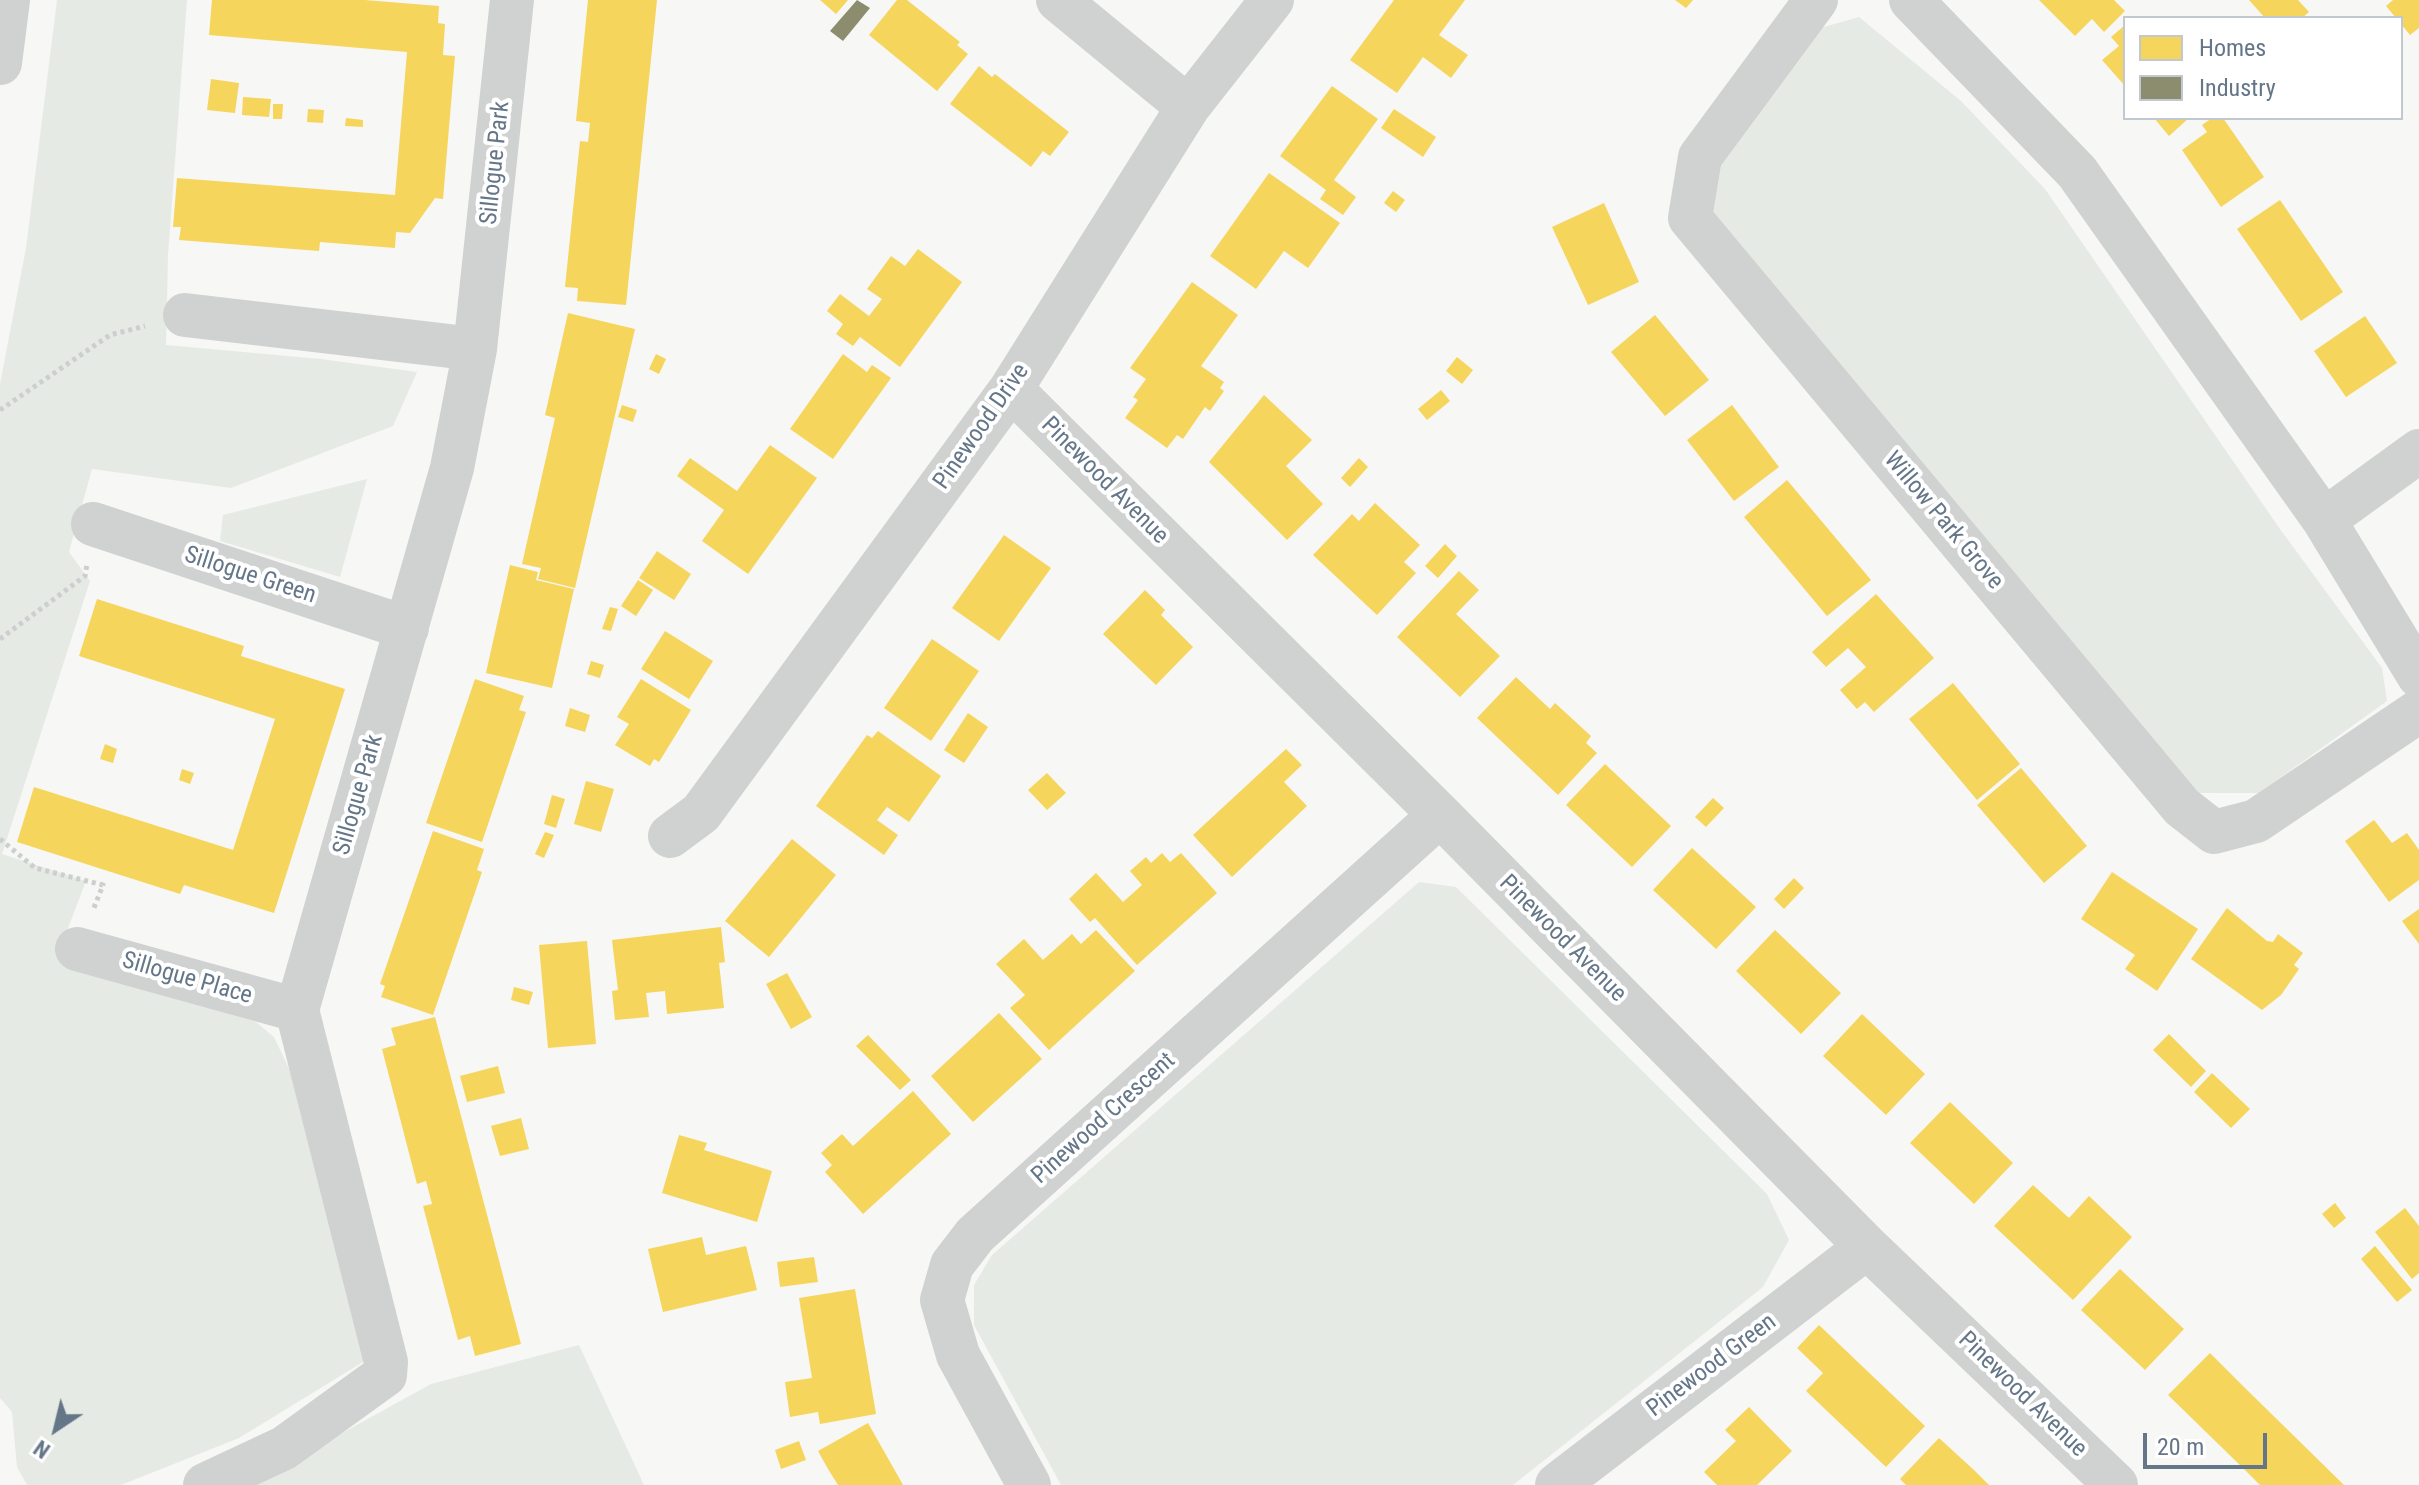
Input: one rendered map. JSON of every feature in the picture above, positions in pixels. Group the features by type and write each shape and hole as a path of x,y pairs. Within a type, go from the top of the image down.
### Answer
{"street":[{"path":"0,63 8,0"},
{"name":"Sillogue Park","path":"297,1010 452,468 475,349 512,0"},
{"path":"1058,0 1188,107"},
{"name":"Pinewood Drive","path":"670,836 701,813 1011,389 1188,107 1272,0"},
{"name":"Willow Park Grove","path":"1816,0 1700,157 1690,218 2182,807 2214,832 2256,821 2419,711"},
{"path":"1911,0 2077,172 2324,520 2419,676"},
{"path":"185,315 475,349"},
{"name":"Pinewood Avenue","path":"1011,389 1440,815 1867,1247 2116,1485"},
{"path":"2324,520 2419,451"},
{"name":"Sillogue Green","path":"93,524 407,628"},
{"name":"Pinewood Crescent","path":"1029,1485 958,1355 942,1300 952,1265 975,1235 1440,815"},
{"name":"Sillogue Place","path":"77,949 297,1010"},
{"path":"205,1485 284,1448 385,1375 386,1362 297,1010"},
{"name":"Pinewood Green","path":"1557,1485 1867,1247"}],"path":[{"path":"0,410 110,335 185,315"},
{"path":"0,639 85,576 93,524"},
{"path":"0,839 35,868 103,885 77,949"}],"shaded area":[{"path":"57,0 187,0 168,255 166,345 321,359 417,372 393,426 231,488 92,469 69,552 90,581 2,854 86,881 57,957 256,1022 274,1037 293,1077 368,1359 239,1438 121,1485 27,1485 17,1467 12,1412 0,1398 0,384 26,248"},
{"path":"1859,17 1961,101 2045,189 2280,529 2382,668 2387,701 2259,793 2197,793 1713,217 1714,156 1817,29"},
{"path":"367,479 340,577 220,541 223,515"},
{"path":"1419,882 1456,887 1767,1194 1789,1240 1763,1287 1513,1485 1061,1485 974,1325 974,1285 992,1255"},
{"path":"579,1345 644,1485 248,1485 431,1384"}],"building: Homes":[{"path":"212,0 365,0 439,6 438,23 445,24 443,55 455,56 443,199 435,198 410,233 396,232 395,248 320,242 319,251 179,240 181,227 173,227 177,178 395,195 407,52 209,35"},
{"path":"588,0 657,0 626,305 577,301 578,288 565,287 580,141 588,142 590,123 576,121"},
{"path":"820,0 848,0 836,14"},
{"path":"897,0 907,0 960,42 957,45 968,54 937,91 869,35"},
{"path":"1394,0 1465,0 1439,35 1468,55 1451,78 1423,57 1397,93 1350,60"},
{"path":"1675,0 1693,0 1686,8"},
{"path":"2039,0 2114,0 2125,11 2104,32 2092,19 2075,36"},
{"path":"2249,0 2298,0 2309,12 2304,16 2263,16"},
{"path":"2393,0 2419,0 2419,28 2410,35 2403,26 2403,16 2394,16 2386,6"},
{"path":"2123,27 2123,84 2102,60 2119,46 2111,37"},
{"path":"979,66 992,77 995,74 1069,132 1050,156 1043,151 1031,167 950,104"},
{"path":"211,79 239,83 235,113 207,110"},
{"path":"1332,86 1378,119 1334,180 1356,197 1343,215 1320,199 1326,190 1280,156"},
{"path":"243,97 271,99 269,117 242,115"},
{"path":"273,104 283,104 282,119 273,119"},
{"path":"308,109 324,110 323,123 307,122"},
{"path":"1394,109 1436,137 1423,157 1381,128"},
{"path":"346,118 363,120 363,127 345,126"},
{"path":"2156,120 2187,120 2169,136"},
{"path":"2209,120 2224,120 2264,177 2221,207 2182,150 2207,132 2202,125"},
{"path":"1269,173 1340,223 1308,268 1284,251 1256,289 1210,256"},
{"path":"1393,191 1405,200 1396,212 1384,203"},
{"path":"2280,200 2343,292 2301,321 2237,229"},
{"path":"1604,203 1639,282 1588,305 1552,227"},
{"path":"918,249 962,282 900,367 860,337 853,346 836,334 843,324 827,311 840,294 869,316 882,299 867,289 891,256 905,266"},
{"path":"1192,282 1238,315 1201,366 1224,382 1220,388 1224,391 1210,411 1205,407 1183,439 1177,435 1167,448 1125,418 1138,400 1133,397 1146,379 1130,368"},
{"path":"568,313 635,329 575,588 538,579 541,568 522,564 555,418 545,415"},
{"path":"1655,315 1709,380 1665,416 1611,352"},
{"path":"2365,316 2397,363 2346,397 2314,351"},
{"path":"656,354 666,359 659,374 649,369"},
{"path":"843,354 867,372 872,365 891,378 833,459 790,429"},
{"path":"1457,357 1473,370 1462,384 1446,371"},
{"path":"1441,390 1450,401 1427,420 1418,409"},
{"path":"1264,395 1312,440 1286,466 1323,504 1287,540 1209,462"},
{"path":"622,405 637,410 633,422 618,417"},
{"path":"1732,405 1779,467 1734,501 1687,440"},
{"path":"770,445 817,478 748,574 702,541 724,510 677,476 690,458 737,491"},
{"path":"1359,458 1368,467 1350,487 1341,478"},
{"path":"1787,480 1871,580 1827,616 1744,517"},
{"path":"1375,503 1420,545 1404,562 1416,573 1377,615 1313,555 1352,514 1359,521"},
{"path":"1004,535 1051,568 999,641 952,608"},
{"path":"1445,544 1457,556 1438,578 1425,566"},
{"path":"657,551 691,574 674,600 639,578"},
{"path":"510,565 538,572 536,580 574,589 552,688 486,673"},
{"path":"1459,571 1479,590 1456,614 1500,656 1460,697 1397,637"},
{"path":"638,580 653,590 636,616 621,606"},
{"path":"1145,590 1165,610 1161,615 1193,647 1156,685 1103,634"},
{"path":"1876,594 1934,658 1874,712 1865,702 1857,709 1840,690 1866,667 1848,648 1826,667 1812,652"},
{"path":"97,599 244,646 241,656 345,689 274,913 184,885 180,894 17,842 34,787 233,850 275,719 79,656"},
{"path":"610,607 618,609 611,631 602,629"},
{"path":"665,631 713,661 689,699 641,669"},
{"path":"932,639 979,671 931,741 884,708"},
{"path":"591,661 604,665 600,678 587,674"},
{"path":"1516,677 1550,709 1555,703 1591,736 1586,743 1597,753 1558,795 1477,718"},
{"path":"475,679 524,696 519,710 526,712 482,842 426,823"},
{"path":"641,679 691,710 659,762 654,759 650,766 615,745 629,724 617,717"},
{"path":"1953,683 2020,764 1977,800 1909,719"},
{"path":"570,708 590,715 585,732 565,726"},
{"path":"968,713 988,727 964,763 944,750"},
{"path":"878,731 941,776 909,822 887,807 877,820 898,835 884,855 816,806 867,735 872,738"},
{"path":"105,744 117,749 113,763 100,759"},
{"path":"1286,749 1302,765 1284,782 1307,806 1232,877 1193,835"},
{"path":"1605,764 1671,826 1632,867 1566,805"},
{"path":"2021,768 2087,846 2044,883 1977,805"},
{"path":"182,769 194,773 190,784 179,780"},
{"path":"1047,773 1066,793 1047,810 1028,790"},
{"path":"586,781 614,789 601,832 574,824"},
{"path":"552,795 565,799 556,828 544,824"},
{"path":"1713,798 1724,808 1706,827 1695,817"},
{"path":"2374,820 2392,843 2407,833 2419,850 2419,880 2389,902 2345,841"},
{"path":"433,831 484,849 477,870 482,872 433,1015 381,997 385,986 380,984"},
{"path":"545,832 554,835 544,858 535,854"},
{"path":"792,839 836,875 769,957 725,921"},
{"path":"1692,848 1756,907 1716,949 1653,890"},
{"path":"1162,853 1170,862 1181,853 1217,893 1137,965 1095,918 1090,922 1069,899 1096,873 1123,902 1142,885 1130,871 1146,857 1151,863"},
{"path":"2112,872 2198,929 2157,991 2125,969 2135,955 2081,919"},
{"path":"1794,878 1804,888 1784,909 1774,899"},
{"path":"2227,908 2267,941 2273,942 2278,934 2303,953 2294,965 2299,969 2281,995 2262,1010 2191,959"},
{"path":"2419,909 2419,944 2402,921"},
{"path":"721,927 725,962 719,963 724,1008 667,1014 665,991 646,993 649,1017 615,1020 612,991 618,990 612,940"},
{"path":"1096,930 1135,971 1049,1050 1010,1008 1025,995 996,964 1024,939 1043,960 1072,934 1081,944"},
{"path":"1775,930 1841,993 1801,1034 1736,971"},
{"path":"587,941 596,1044 548,1048 539,945"},
{"path":"787,973 812,1017 791,1029 766,984"},
{"path":"514,987 533,992 529,1005 511,1000"},
{"path":"999,1013 1042,1059 973,1122 931,1076"},
{"path":"1862,1014 1925,1074 1886,1115 1823,1056"},
{"path":"435,1017 521,1344 475,1356 470,1336 458,1340 423,1206 432,1204 426,1181 417,1184 382,1049 396,1045 391,1028"},
{"path":"2169,1034 2206,1071 2191,1087 2153,1050"},
{"path":"868,1035 911,1080 900,1090 856,1046"},
{"path":"498,1066 505,1093 467,1102 460,1076"},
{"path":"2212,1073 2250,1109 2231,1128 2194,1092"},
{"path":"913,1091 951,1134 863,1214 825,1172 832,1165 821,1153 842,1134 853,1146"},
{"path":"1950,1102 2013,1163 1974,1204 1910,1143"},
{"path":"521,1118 529,1149 500,1156 491,1126"},
{"path":"679,1135 707,1143 704,1150 772,1171 757,1222 662,1193"},
{"path":"2033,1185 2069,1218 2089,1196 2132,1237 2073,1300 1994,1226"},
{"path":"2335,1203 2346,1218 2334,1228 2322,1214"},
{"path":"2405,1208 2419,1226 2419,1273 2412,1279 2375,1232"},
{"path":"702,1237 706,1255 746,1246 757,1290 663,1312 648,1249"},
{"path":"2375,1246 2412,1290 2397,1302 2361,1259"},
{"path":"814,1257 818,1282 780,1287 777,1262"},
{"path":"2120,1269 2184,1329 2145,1370 2081,1310"},
{"path":"855,1289 876,1414 820,1424 818,1412 790,1417 785,1382 812,1378 799,1298"},
{"path":"1819,1325 1925,1426 1886,1467 1806,1391 1823,1373 1797,1348"},
{"path":"2210,1353 2344,1485 2260,1485 2168,1395"},
{"path":"1749,1407 1792,1451 1757,1485 1717,1485 1704,1472 1736,1441 1725,1430"},
{"path":"868,1423 903,1485 838,1485 828,1469 818,1451"},
{"path":"1939,1438 1989,1485 1906,1485 1900,1479"},
{"path":"799,1441 806,1460 781,1469 775,1450"}],"building: Industry":[{"path":"857,0 870,8 843,41 830,31"}]}
